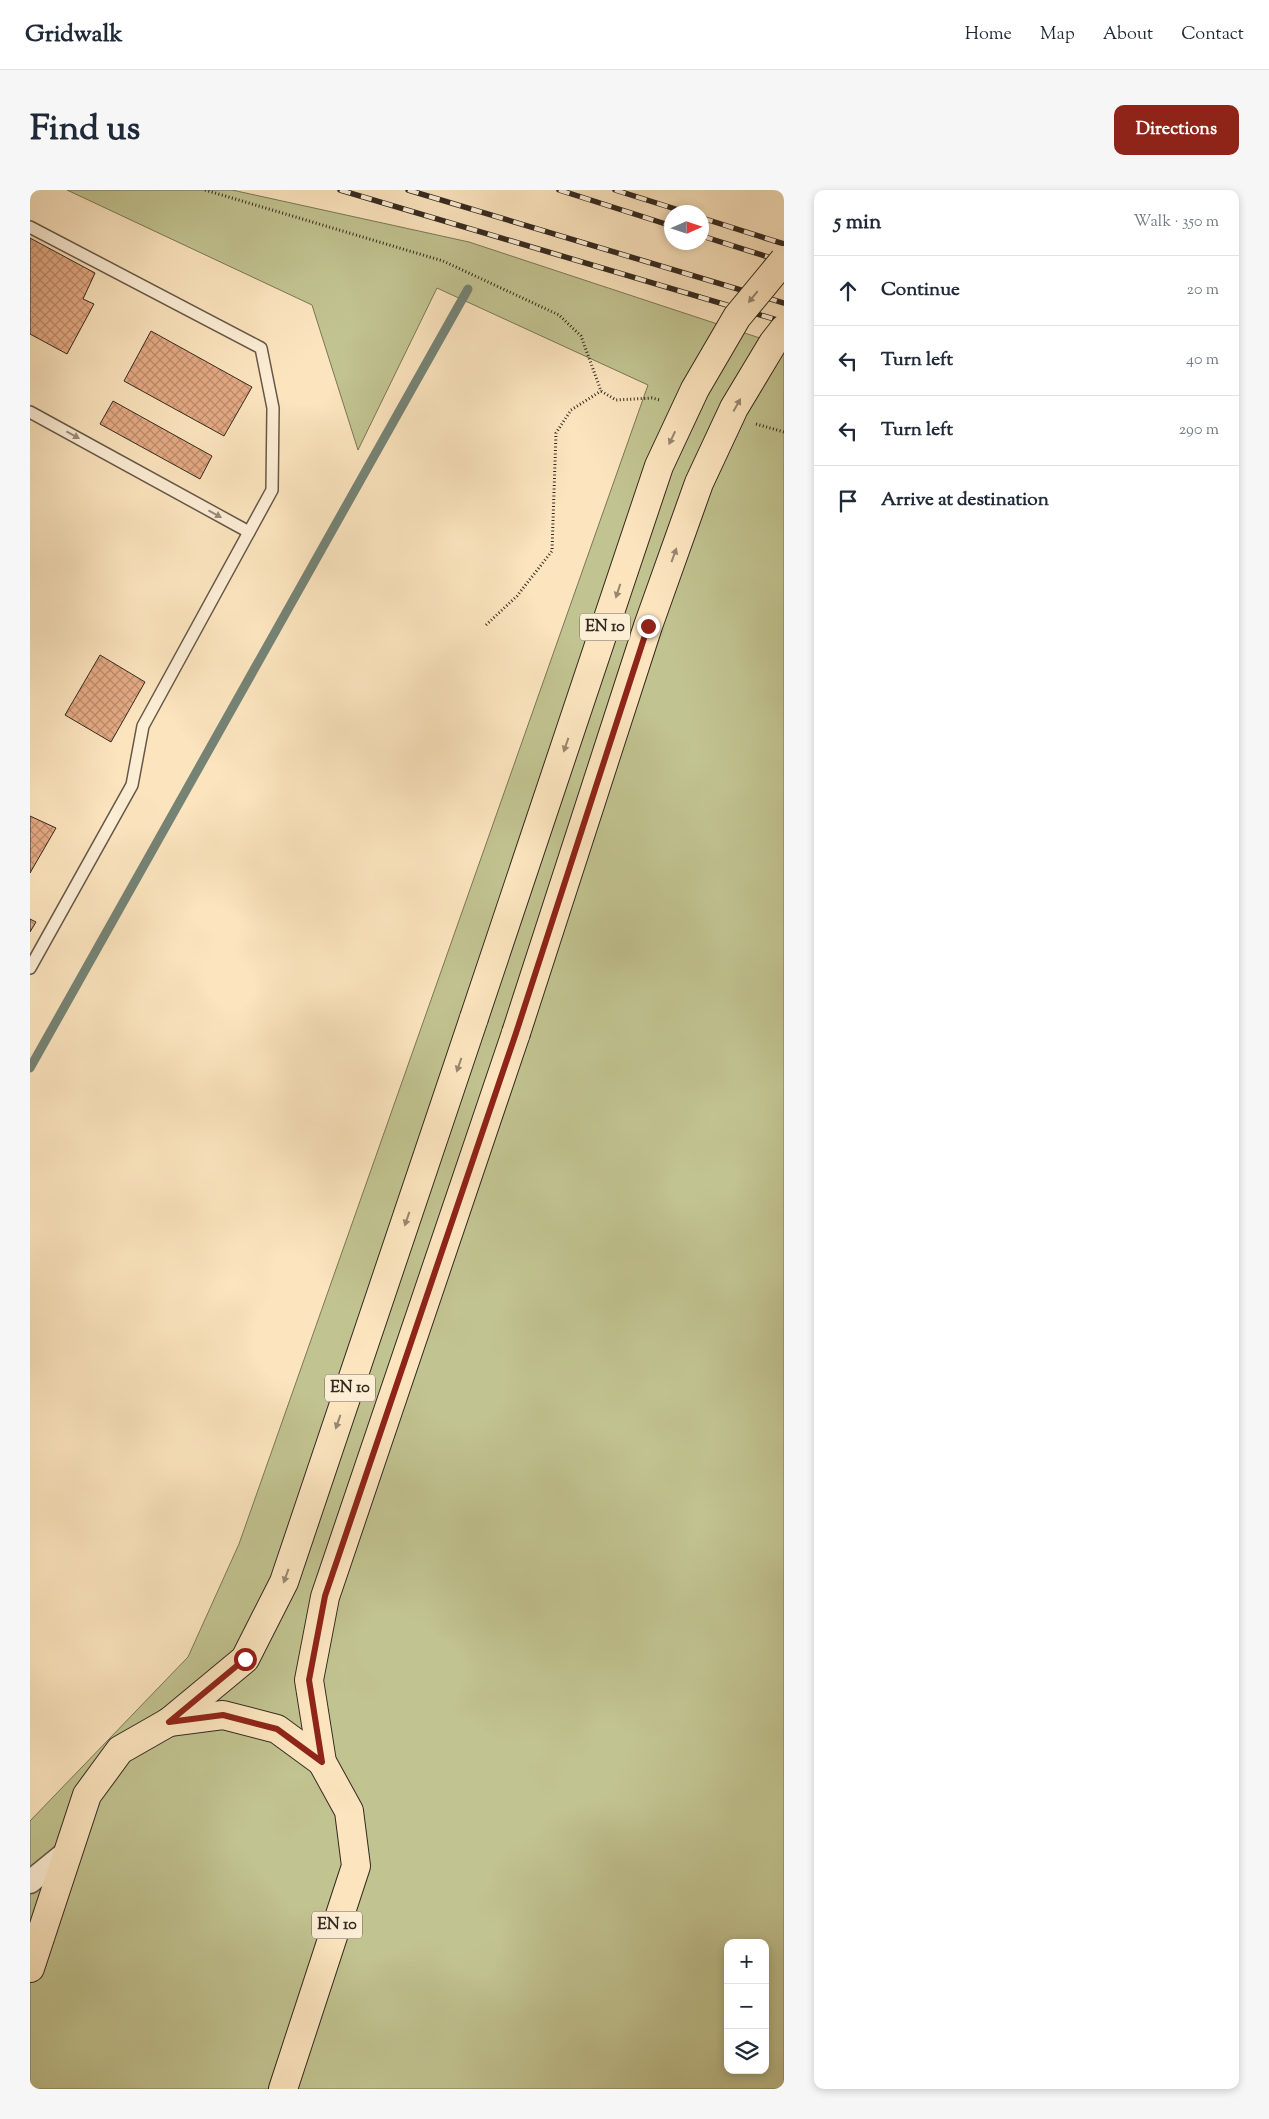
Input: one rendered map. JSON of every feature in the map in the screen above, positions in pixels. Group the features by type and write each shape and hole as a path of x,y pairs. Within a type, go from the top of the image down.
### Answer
{"main road":[{"name":"EN 10","path":"30,1968 87,1795 120,1750 169,1722 245,1659 284,1582 659,466 695,390 737,317 784,260"},
{"name":"EN 10","path":"283,2089 356,1866 349,1811 322,1762 309,1680 325,1596 516,1033 648,626 700,483 734,408 773,343 784,329"},
{"name":"EN 10","path":"169,1722 223,1715 268,1726 277,1729 322,1762"}],"street":[{"path":"30,1882 68,1851"}],"lane":[{"path":"30,228 261,348 273,408 272,490 142,726 132,785 30,968"},
{"path":"30,412 249,532"}],"path":[{"path":"205,190 443,261 560,315 581,336 602,391 571,410 556,433 552,551 517,596 486,625"}],"green space":[{"path":"67,190 232,190 469,242 784,346 784,2089 30,2089 30,1821 188,1657 239,1544 648,385 437,288 358,450 312,305"}],"building":[{"path":"30,238 95,273 83,299 94,304 67,354 30,334"},
{"path":"151,331 252,387 224,436 124,381"},
{"path":"113,401 212,456 200,479 100,424"},
{"path":"100,655 145,682 111,742 65,715"},
{"path":"30,816 56,828 30,873"},
{"path":"30,919 36,922 30,932"}],"waterway":[{"path":"30,1068 468,289"}],"railway":[{"path":"340,190 784,322"},
{"path":"408,190 784,303"},
{"path":"559,190 664,223"},
{"path":"615,190 664,205"},
{"path":"709,220 784,244"},
{"path":"709,238 784,262"}],"route":[{"path":"245,1659 169,1722 223,1715 277,1729 322,1762 309,1680 325,1596 516,1033 648,626"}]}
